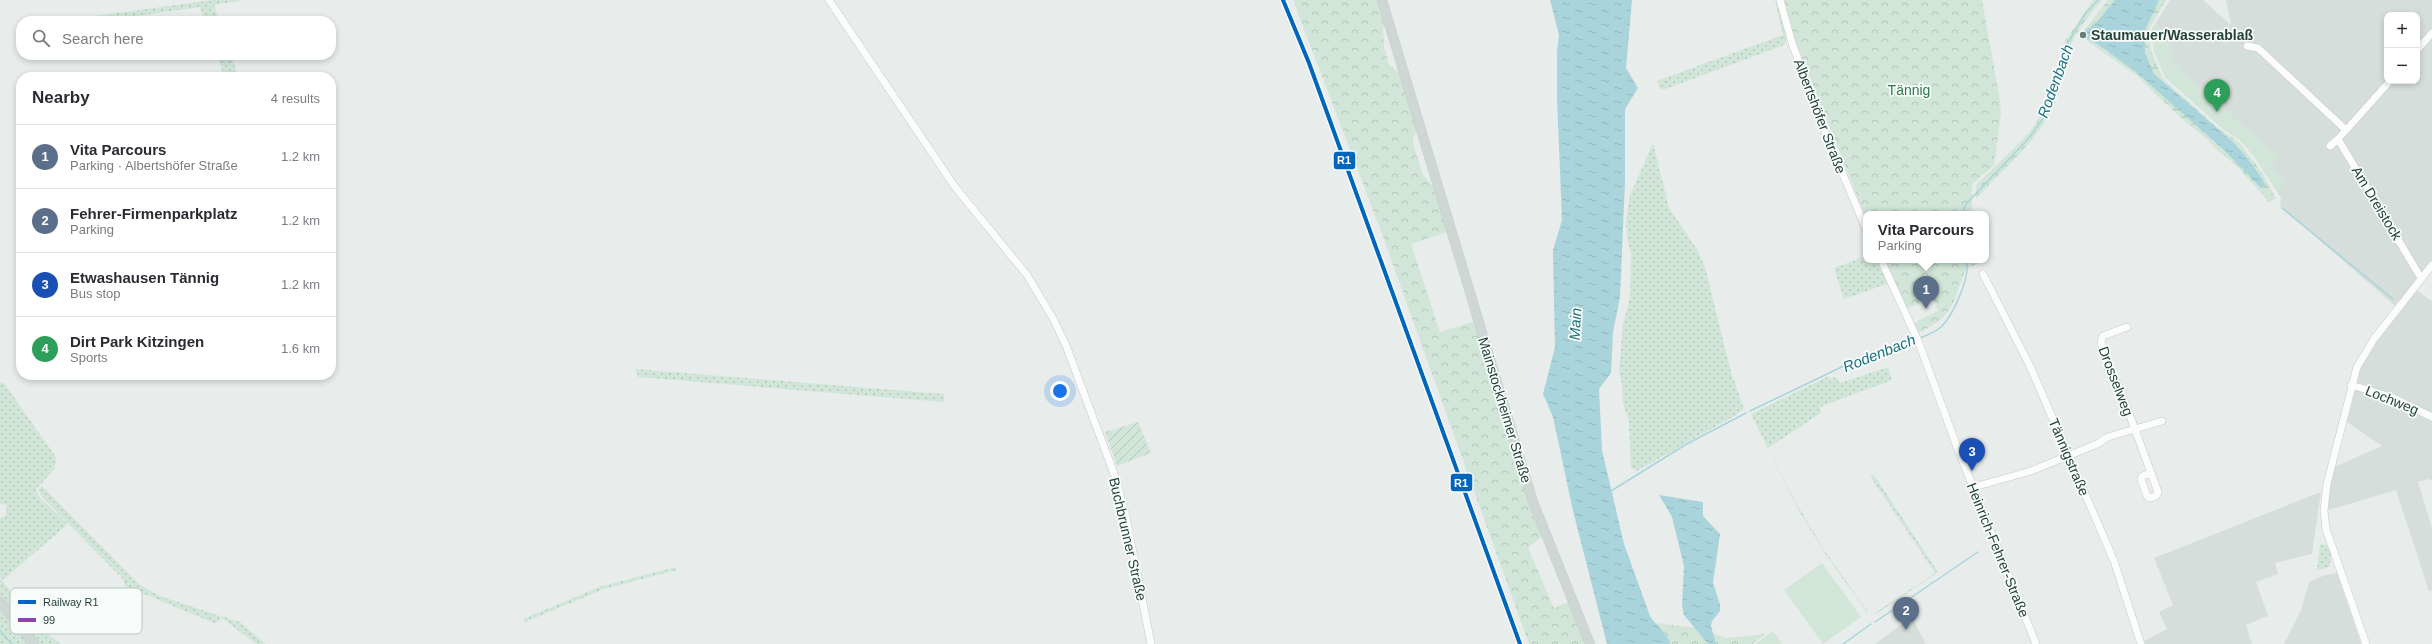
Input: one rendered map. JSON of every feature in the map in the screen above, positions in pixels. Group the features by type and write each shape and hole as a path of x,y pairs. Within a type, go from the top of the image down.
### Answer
{"main road":[{"name":"Mainstockheimer Straße","path":"1382,0 1533,502 1590,644"},
{"path":"0,602 10,614"},
{"path":"26,634 34,644"}],"street":[{"name":"Buchbrunner Straße","path":"829,0 838,17 955,187 1028,275 1044,300 1067,348 1116,479 1126,517 1151,644"},
{"name":"Albertshöfer Straße","path":"1780,0 1792,43 1824,127 1863,222"},
{"path":"2419,48 2432,33"},
{"path":"2247,46 2258,48 2346,130"},
{"path":"2330,146 2387,84"},
{"name":"Am Dreistock","path":"2338,139 2421,278"},
{"name":"Heinrich-Fehrer-Straße","path":"1882,263 1919,343 1974,488 2036,644"},
{"path":"2366,644 2328,536 2324,511 2328,477 2351,385 2360,361 2432,265"},
{"name":"Tännigstraße","path":"1983,274 2030,366 2114,561 2141,644"},
{"name":"Drosselweg","path":"2127,327 2100,339 2109,370 2119,386 2134,429"},
{"name":"Lochweg","path":"2351,385 2391,397 2432,417"},
{"path":"1974,488 2031,471 2068,454 2134,429 2140,429 2162,421"},
{"path":"2134,429 2151,473"}],"shaded area":[{"path":"2170,0 2203,0 2231,25 2226,0 2432,0 2432,269 2416,290 2432,301 2432,481 2429,479 2418,482 2432,528 2432,590 2429,591 2396,490 2329,510 2328,496 2334,467 2382,446 2347,422 2360,369 2375,344 2401,311 2280,206 2281,198 2256,159 2240,140 2223,129 2165,77 2154,51 2152,29"},
{"path":"2321,492 2312,554 2275,563 2278,574 2256,582 2268,616 2246,625 2252,644 2145,644 2144,641 2167,629 2159,612 2173,605 2154,558"},
{"path":"2337,573 2361,644 2284,644 2301,610 2309,582 2325,575"},
{"path":"1912,618 1926,644 1875,644 1899,626"}],"green space":[{"path":"212,0 245,0 214,5 217,16 203,16 200,7 136,16 95,16"},
{"path":"1293,0 1378,0 1387,26 1383,27 1384,47 1389,65 1401,74 1417,131 1412,140 1423,175 1438,192 1447,232 1411,244 1440,332 1475,321 1544,535 1528,548 1554,608 1571,601 1587,644 1529,644 1379,226"},
{"path":"1775,0 1778,0 1787,38 1784,45 1663,90 1659,88 1658,78 1659,80 1783,35"},
{"name":"Tännig","path":"1784,0 1982,0 2001,113 1994,165 1972,184 1972,211 1863,211 1793,35"},
{"path":"2093,0 2102,0 2085,22 2071,45 2064,63 2057,96 2049,115 2025,148 1976,199 1976,185 2029,133 2042,113 2050,95 2065,41"},
{"path":"2108,0 2166,0 2149,29 2151,50 2163,79 2218,128 2239,142 2263,174 2276,199 2269,202 2236,165 2185,122 2136,75 2087,41 2082,33"},
{"path":"2157,23 2170,44 2173,60 2181,72 2279,157 2271,166 2285,184 2277,191 2256,159 2240,140 2223,129 2165,77 2154,51 2153,29"},
{"path":"219,60 233,60 236,72 222,72"},
{"path":"1653,143 1669,208 1697,249 1705,267 1731,372 1744,409 1637,471 1631,468 1629,421 1623,404 1622,384 1619,372 1623,324 1630,297 1631,254 1627,238 1626,223 1628,204 1632,191"},
{"path":"1863,257 1863,263 1880,263 1890,283 1844,299 1834,268"},
{"path":"1886,263 1978,263 1966,269 1950,308 1945,315 1930,327 1918,333 1914,323 1938,311 1933,299 1907,308"},
{"path":"1888,367 1892,380 1820,407 1821,413 1768,448 1795,501 1824,550 1868,612 1875,613 1935,573 1870,476 1874,475 1938,572 1876,614 1867,612 1828,558 1799,511 1751,414 1829,376 1830,379 1836,377 1840,383"},
{"path":"635,369 944,394 944,402 638,377"},
{"path":"3,382 56,457 55,468 36,490 39,497 68,524 3,580 0,576 0,518 6,516 6,505 0,504 0,383"},
{"path":"1138,422 1151,453 1117,466 1105,432"},
{"path":"42,486 140,585 160,596 217,615 222,619 214,623 142,593 142,588 130,588 125,586 123,579 41,496 38,490"},
{"path":"2320,544 2327,545 2331,554 2330,566 2317,571"},
{"path":"1822,563 1861,617 1823,644 1784,590"},
{"path":"676,567 677,570 604,589 525,622 523,619 602,586"},
{"path":"0,578 10,590 10,611 0,598"},
{"path":"0,606 10,618 10,634 24,634 32,644 0,644"},
{"path":"218,615 240,622 266,644 256,644"},
{"path":"1656,623 1696,628 1726,638 1766,634 1752,644 1666,644"},
{"path":"1773,631 1782,644 1755,644"},
{"path":"28,634 47,634 61,644 36,644"}],"water":[{"name":"Main","path":"1550,0 1632,0 1626,68 1638,88 1625,109 1625,182 1620,297 1613,332 1611,373 1599,389 1602,450 1624,544 1650,616 1665,633 1670,644 1607,644 1573,511 1553,417 1543,394 1555,347 1553,250 1562,220 1557,98 1557,52 1559,35"},
{"path":"2115,0 2159,0 2144,32 2145,53 2154,74 2233,142 2245,155 2263,180 2264,185 2261,188 2225,151 2137,73 2102,47 2085,37 2083,33 2096,23"},
{"path":"1659,495 1703,502 1703,516 1720,534 1713,583 1720,604 1720,611 1712,621 1711,626 1716,644 1708,644 1684,615 1682,606 1684,566 1672,517"}],"waterway":[{"name":"Rodenbach","path":"1963,211 1966,204 2030,137 2046,114 2053,96 2065,48 2085,14 2098,0"},
{"path":"2282,208 2394,300"},
{"name":"Rodenbach","path":"1920,338 1940,328 1951,313 1964,284 1966,263"},
{"path":"2400,300 2409,289"},
{"name":"Rodenbach","path":"1750,411 1852,362 1914,339"},
{"name":"Rodenbach","path":"1611,491 1685,445 1746,413"},
{"path":"1875,622 1978,552"},
{"path":"1843,644 1871,624"},
{"path":"0,631 12,644"}],"rail line":[{"name":"R1","path":"1283,0 1309,63 1520,644"}],"place":[{"name":"Staumauer/Wasserablaß","path":"2083,35"},
{"name":"Dirt Park Kitzingen","path":"2217,112"},
{"name":"Vita Parcours","path":"1926,309"},
{"name":"Etwashausen Tännig","path":"1972,471"},
{"name":"Fehrer-Firmenparkplatz","path":"1906,630"}]}
